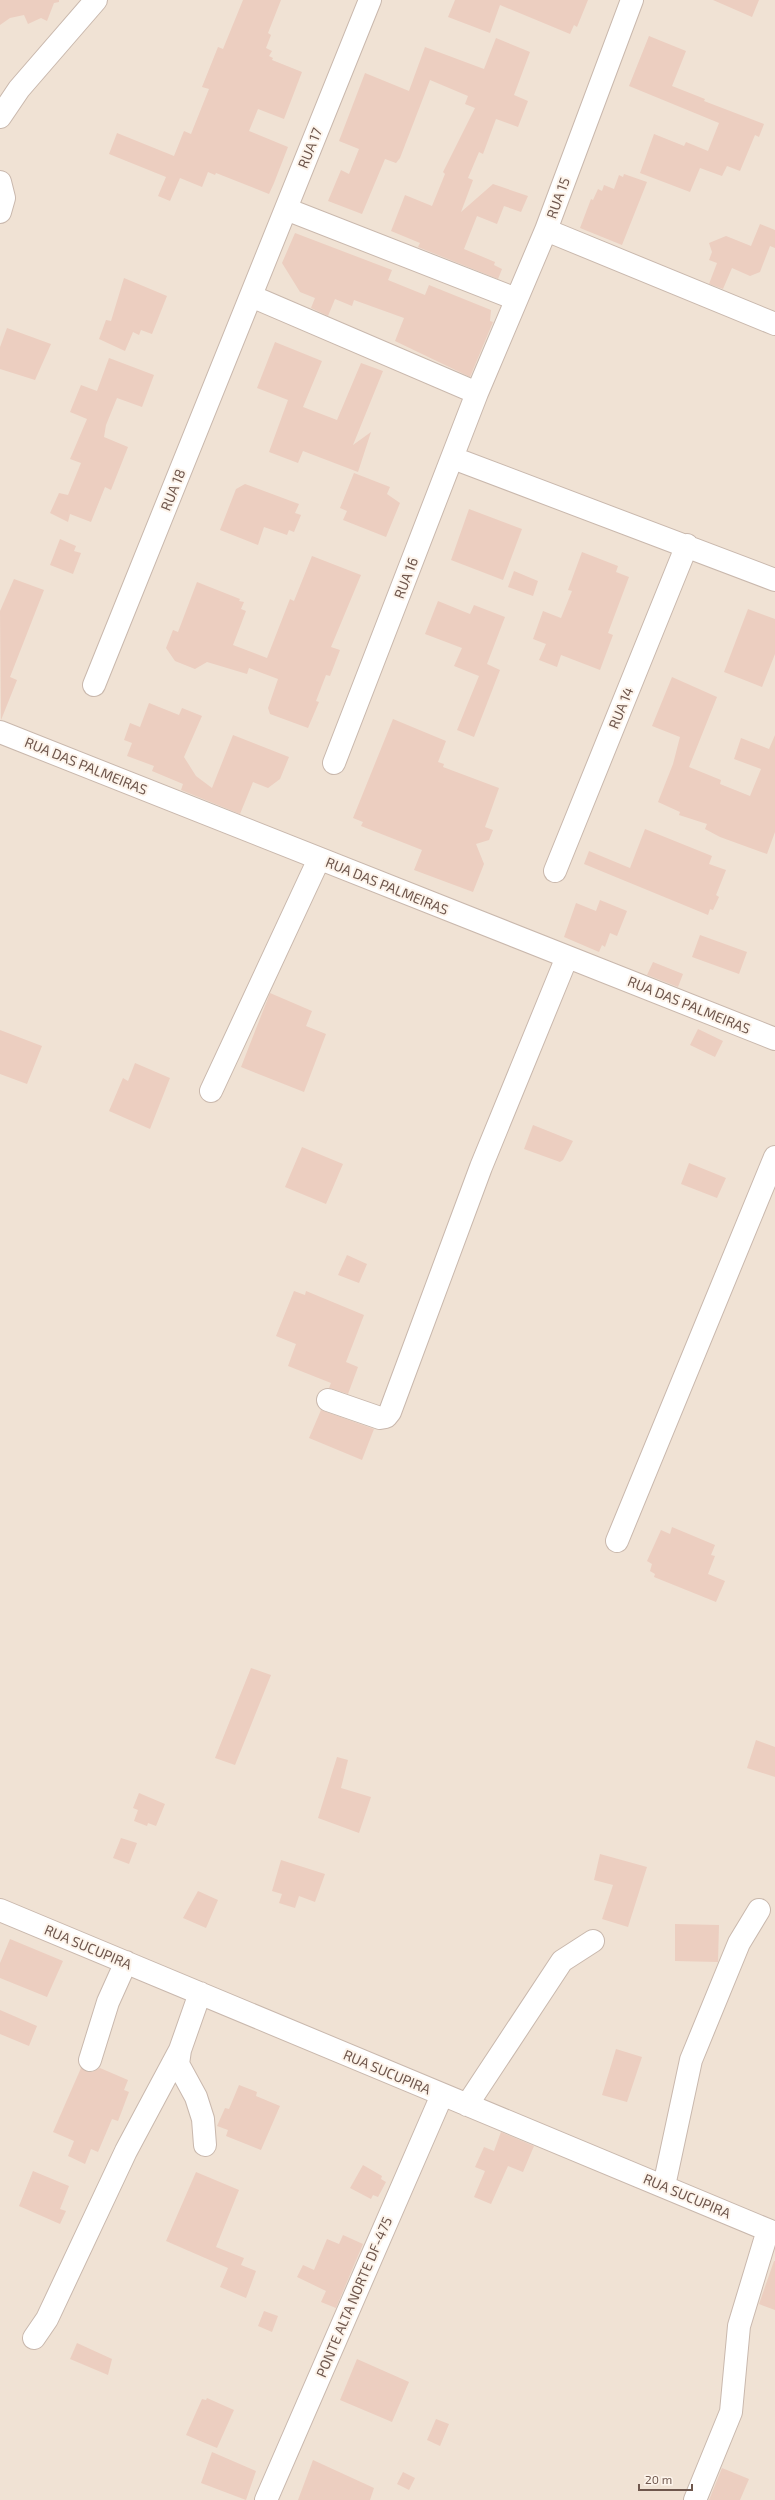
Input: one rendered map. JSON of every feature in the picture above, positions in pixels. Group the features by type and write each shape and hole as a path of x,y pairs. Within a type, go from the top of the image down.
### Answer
{"street":[{"path":"0,117 19,89 96,0"},
{"name":"RUA 17","path":"251,296 370,0"},
{"name":"RUA 15","path":"477,393 546,230 632,0"},
{"path":"0,182 4,198 0,212"},
{"path":"286,209 516,299"},
{"path":"546,230 775,324"},
{"path":"251,296 477,393"},
{"name":"RUA 18","path":"94,685 251,296"},
{"name":"RUA 16","path":"334,763 477,393"},
{"path":"453,458 687,545 775,580"},
{"name":"RUA 14","path":"555,871 687,545"},
{"name":"RUA DAS PALMEIRAS","path":"0,732 775,1039"},
{"path":"211,1091 319,859"},
{"path":"328,1400 380,1418 386,1417 390,1412 481,1167 567,957"},
{"path":"618,1541 775,1157"},
{"name":"RUA SUCUPIRA","path":"0,1910 772,2232"},
{"path":"664,2186 691,2060 733,1956 759,1910"},
{"path":"467,2105 562,1961 593,1941"},
{"path":"90,2060 108,2002 126,1962"},
{"path":"34,2338 47,2319 126,2151 180,2050 200,1993"},
{"path":"180,2050 178,2064 196,2097 203,2119 205,2145"},
{"name":"PONTE ALTA NORTE DF-475","path":"266,2500 442,2095"},
{"path":"695,2500 731,2412 739,2326 772,2232"}],"shaded area":[{"path":"0,0 775,0 775,2500 0,2500"}],"building":[{"path":"0,0 59,0 59,2 54,3 47,21 41,18 28,24 24,15 10,18 0,25"},
{"path":"243,0 281,0 268,33 271,35 266,48 272,51 269,56 273,58 272,60 302,72 284,119 258,109 249,131 288,147 269,194 216,173 215,175 208,172 202,187 180,178 170,201 158,196 166,177 109,154 117,133 174,156 184,131 191,134 209,89 202,87 218,47 223,49"},
{"path":"455,0 588,0 577,27 574,25 570,34 500,5 490,33 448,17"},
{"path":"713,0 759,0 752,17"},
{"path":"649,36 686,51 672,86 705,99 704,101 764,124 759,137 755,135 740,171 727,166 722,176 700,168 690,192 640,173 654,134 684,146 686,142 708,151 719,123 629,86"},
{"path":"496,38 530,52 514,95 528,101 518,127 496,119 483,154 479,152 468,178 473,180 461,212 493,184 528,196 521,212 504,206 497,224 477,216 464,249 495,262 494,265 502,269 498,279 418,247 420,243 391,231 405,195 432,206 445,174 443,172 475,108 465,104 468,96 430,80 400,158 396,163 385,159 362,214 328,201 341,170 349,174 359,149 339,141 365,73 409,91 425,47 484,69"},
{"path":"624,174 647,182 622,245 580,228 591,199 593,200 598,189 602,191 604,185 614,189 619,175 623,177"},
{"path":"760,224 775,230 775,248 770,246 760,272 750,276 732,268 723,289 709,284 717,263 709,260 712,252 709,243 726,236 751,246"},
{"path":"295,233 392,270 388,280 425,295 429,285 491,310 490,321 493,322 470,377 395,341 404,318 354,300 352,306 335,299 328,316 311,308 315,298 300,292 282,263"},
{"path":"124,278 167,296 152,334 141,330 139,335 133,332 125,351 99,339 106,320 111,321"},
{"path":"7,328 51,344 35,380 0,369 0,347"},
{"path":"275,342 322,361 303,407 337,420 361,363 383,371 353,445 371,432 358,472 303,451 298,463 269,452 288,400 257,388"},
{"path":"109,358 154,375 142,407 117,398 106,425 104,437 128,447 111,490 105,487 91,522 70,514 68,522 50,513 59,493 68,495 81,463 70,459 87,419 70,412 81,385 97,391"},
{"path":"354,473 390,487 387,494 400,503 386,537 343,520 347,511 340,508"},
{"path":"245,484 299,504 295,513 301,515 294,532 289,530 287,535 264,527 258,545 220,530 236,489"},
{"path":"469,509 522,529 503,580 451,560"},
{"path":"60,539 76,546 74,551 81,553 73,574 50,565"},
{"path":"582,552 618,566 616,572 629,577 608,633 613,635 600,670 561,655 557,667 539,660 546,644 533,639 543,611 561,618 572,591 568,590"},
{"path":"312,556 361,575 331,647 340,650 330,676 326,675 316,701 319,702 308,728 270,714 268,708 278,679 249,668 247,674 207,662 195,669 175,661 166,648 173,630 178,632 197,582 244,602 241,609 246,611 233,645 267,658 290,599 294,601"},
{"path":"514,571 538,581 533,596 508,587"},
{"path":"14,579 44,590 10,677 17,680 1,720 0,611"},
{"path":"438,601 470,614 474,605 505,617 487,664 500,670 474,737 457,730 479,676 454,666 462,648 425,634"},
{"path":"748,609 775,619 775,654 762,687 724,672"},
{"path":"672,677 717,697 689,767 721,780 720,784 750,796 761,769 734,759 741,738 769,749 775,735 775,832 767,854 720,837 705,829 707,824 679,815 680,812 658,802 673,764 680,737 652,726"},
{"path":"149,703 179,715 182,708 202,716 184,757 196,776 212,788 233,735 289,757 280,779 268,788 253,782 240,814 181,790 183,784 152,771 154,766 127,756 132,743 124,740 130,723 140,727"},
{"path":"393,719 446,741 438,762 444,764 443,767 499,788 485,827 493,830 489,840 476,844 484,864 473,892 414,870 422,850 361,826 363,822 353,818"},
{"path":"645,829 712,856 709,864 726,870 716,895 719,897 713,910 710,909 708,915 584,864 589,851 630,868"},
{"path":"600,900 627,911 617,936 610,933 605,947 602,945 599,952 564,937 576,903 596,911"},
{"path":"700,935 747,952 739,974 692,957"},
{"path":"653,962 683,974 678,987 647,975"},
{"path":"270,993 312,1011 306,1026 326,1034 304,1092 241,1067"},
{"path":"698,1029 723,1041 715,1057 690,1045"},
{"path":"0,1030 42,1046 27,1084 0,1074"},
{"path":"135,1063 170,1078 150,1129 109,1111 123,1078 128,1081"},
{"path":"533,1125 573,1141 563,1160 560,1162 524,1149"},
{"path":"302,1147 343,1164 326,1204 285,1187"},
{"path":"689,1163 726,1178 717,1198 681,1184"},
{"path":"347,1255 367,1264 359,1283 338,1275"},
{"path":"294,1291 305,1295 306,1291 364,1315 346,1362 358,1367 348,1394 329,1388 331,1383 288,1366 296,1344 276,1336"},
{"path":"321,1410 374,1429 362,1460 309,1438"},
{"path":"672,1527 715,1545 711,1555 715,1556 708,1574 725,1581 716,1602 654,1577 655,1574 650,1571 652,1564 647,1561 661,1530 670,1534"},
{"path":"251,1668 271,1675 235,1765 215,1758"},
{"path":"756,1740 775,1747 775,1777 747,1768"},
{"path":"337,1757 348,1760 341,1788 371,1797 359,1833 318,1818"},
{"path":"139,1793 165,1804 156,1826 148,1823 147,1826 134,1821 138,1810 133,1808"},
{"path":"121,1838 137,1843 129,1864 113,1858"},
{"path":"600,1854 647,1867 628,1927 602,1919 613,1885 594,1880"},
{"path":"281,1860 325,1874 315,1902 299,1896 295,1908 279,1903 282,1894 272,1891"},
{"path":"198,1891 218,1900 206,1928 183,1918"},
{"path":"675,1924 719,1925 718,1962 675,1961"},
{"path":"10,1939 63,1961 47,1997 0,1978 0,1963"},
{"path":"0,2010 37,2026 29,2046 0,2034"},
{"path":"616,2049 642,2057 627,2102 602,2095"},
{"path":"81,2068 92,2072 100,2068 128,2080 124,2090 129,2092 118,2121 112,2119 98,2152 91,2149 85,2164 68,2156 74,2141 53,2132"},
{"path":"239,2085 257,2092 256,2096 280,2106 261,2150 226,2136 228,2130 217,2126 225,2108 229,2109"},
{"path":"501,2132 534,2146 523,2172 508,2166 491,2204 474,2197 485,2171 475,2167 484,2147 494,2151"},
{"path":"363,2165 382,2176 381,2179 386,2182 378,2197 373,2195 371,2199 350,2188"},
{"path":"33,2171 69,2186 60,2209 66,2211 60,2224 19,2206"},
{"path":"196,2172 239,2190 216,2247 244,2258 241,2265 256,2271 246,2298 220,2287 228,2268 166,2241"},
{"path":"343,2235 363,2244 336,2308 321,2302 326,2291 297,2277 303,2265 314,2270 327,2239 339,2244"},
{"path":"775,2261 775,2310 759,2304"},
{"path":"264,2311 278,2316 272,2332 258,2326"},
{"path":"77,2343 112,2359 108,2375 70,2359"},
{"path":"357,2359 409,2382 392,2422 340,2400"},
{"path":"207,2398 234,2410 217,2448 186,2435 202,2399 206,2400"},
{"path":"436,2419 449,2424 440,2446 427,2440"},
{"path":"212,2452 256,2471 246,2500 201,2483"},
{"path":"313,2460 374,2488 370,2500 298,2500"},
{"path":"722,2468 749,2479 740,2500 709,2500"},
{"path":"403,2472 415,2478 409,2490 397,2484"}]}
